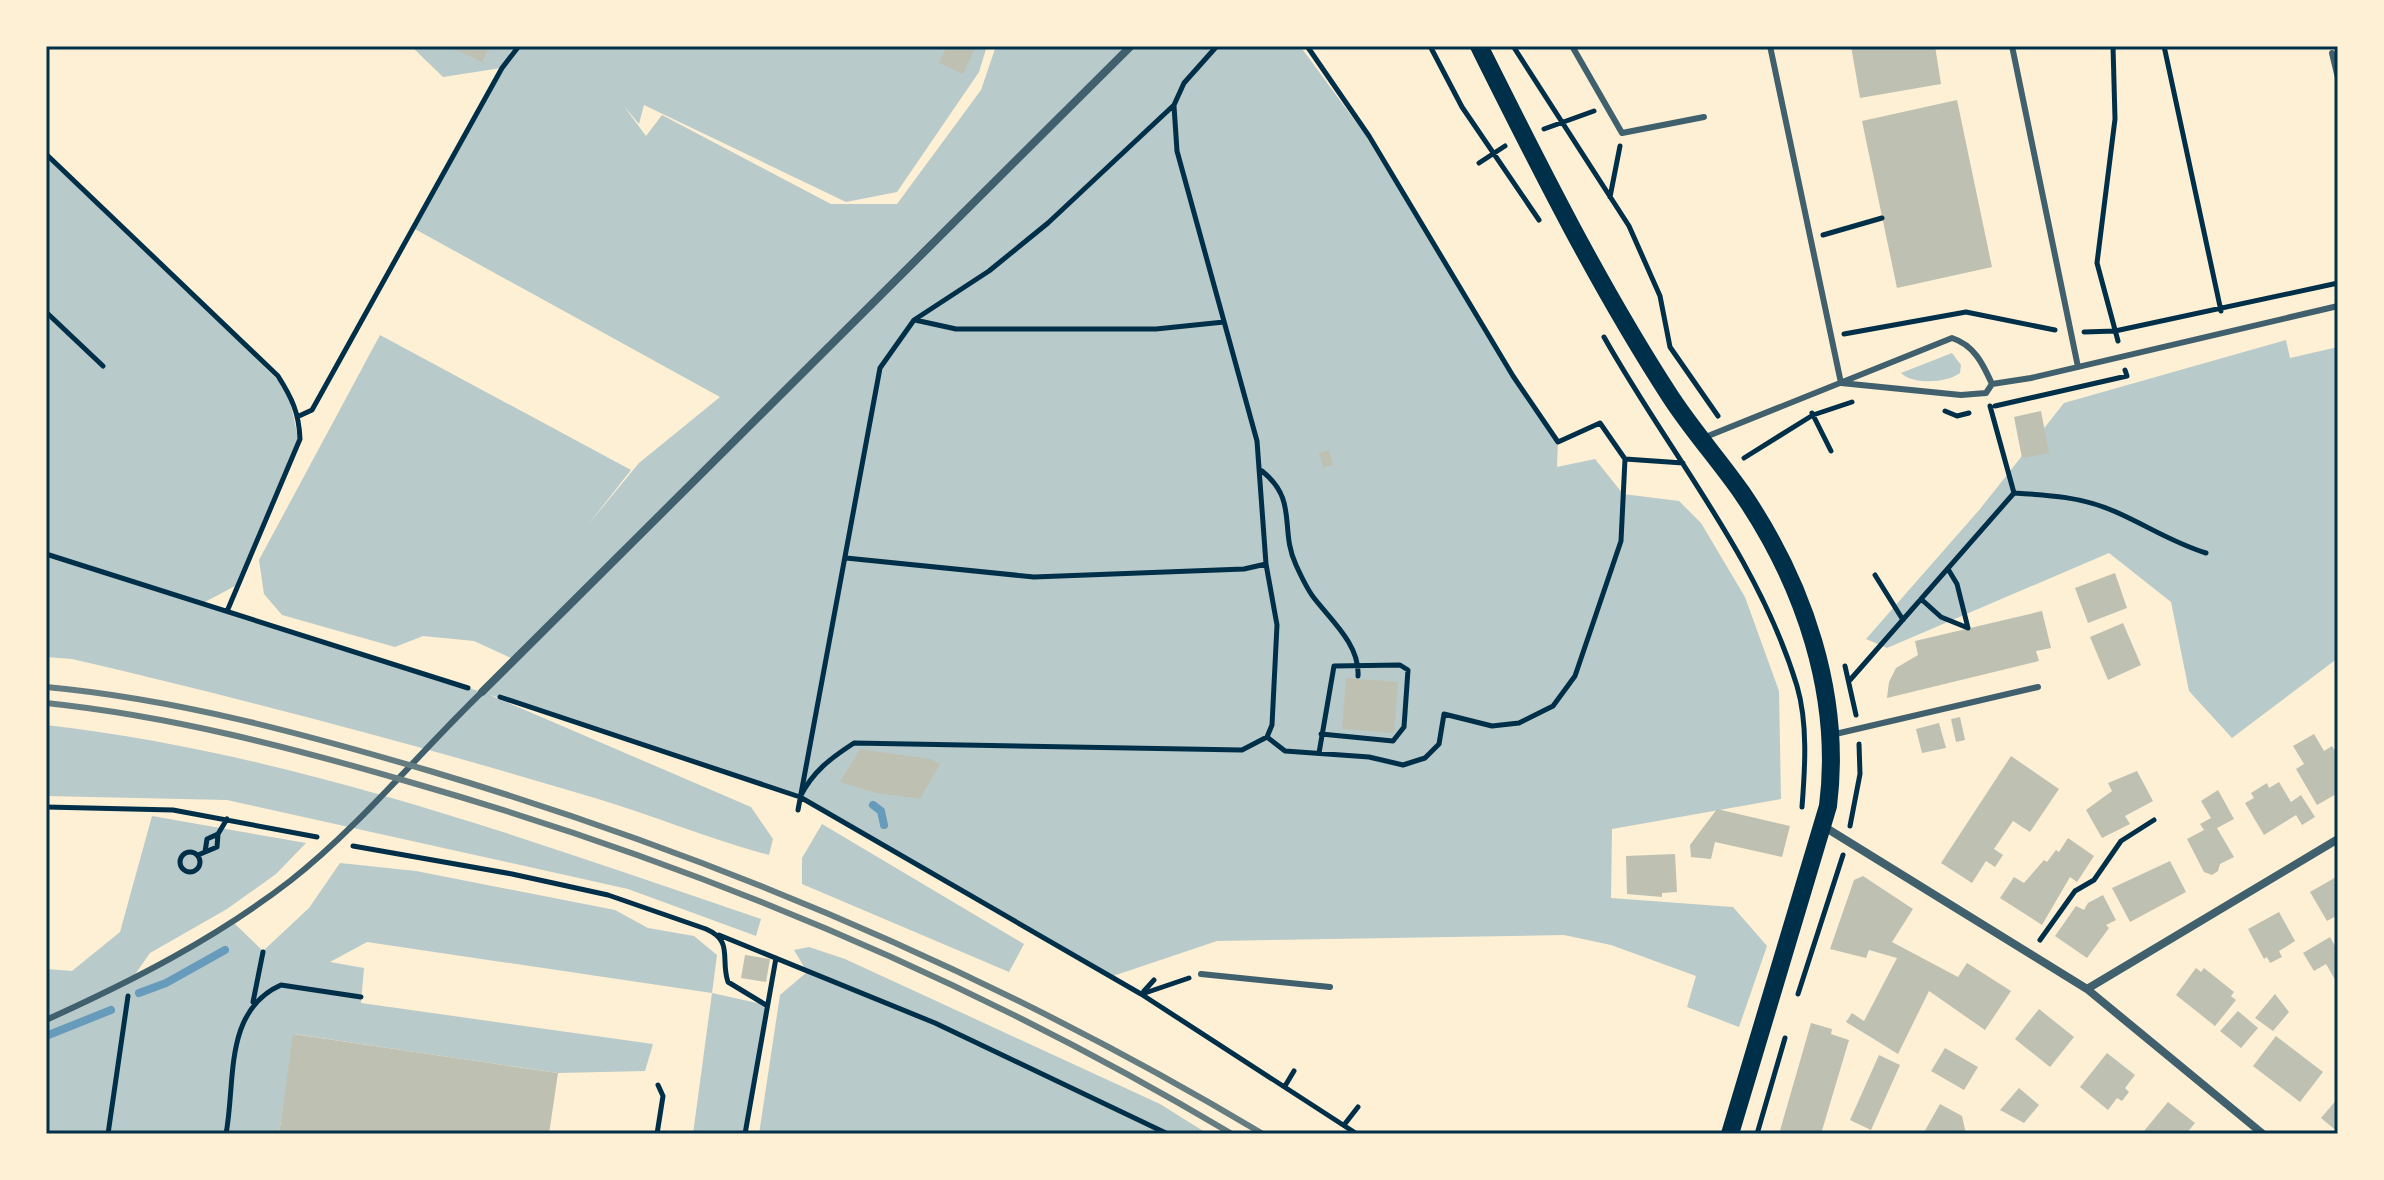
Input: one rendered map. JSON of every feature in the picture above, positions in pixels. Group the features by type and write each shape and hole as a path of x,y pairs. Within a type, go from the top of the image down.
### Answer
{"main road":[{"path":"1479,46 1627,324 1670,396 1773,543 1792,584 1825,681 1833,765 1823,826 1730,1134"}],"street":[{"path":"482,692 1131,46"},
{"path":"1823,826 2087,989 2263,1134"},
{"path":"2087,989 2338,839"}],"lane":[{"path":"1572,46 1622,133 1704,117"},
{"path":"1770,46 1841,383"},
{"path":"2012,46 2078,367"},
{"path":"2332,53 2338,78"},
{"path":"1841,383 1961,395 1986,393 1992,384 2338,306"},
{"path":"1702,439 1952,338 1965,342 1983,364 1992,384"},
{"path":"1831,735 2038,687"},
{"path":"46,1020 130,982 234,923 332,843 482,692"},
{"path":"1201,974 1330,987"}],"path":[{"path":"299,416 312,410 502,68 519,46"},
{"path":"798,810 880,368 914,320 989,271 1048,223 1174,105 1184,83 1217,46"},
{"path":"1267,737 1285,751 1369,757 1403,765 1425,758 1439,744 1444,714 1492,726 1519,723 1553,706 1575,676 1617,552 1625,459 1600,423 1558,442 1513,376 1369,136 1307,46"},
{"path":"1430,46 1462,107 1542,225"},
{"path":"1513,46 1559,122 1629,226 1660,296 1670,347 1726,428"},
{"path":"2113,46 2115,119 2097,263 2122,356"},
{"path":"2164,46 2226,331"},
{"path":"800,797 809,779 825,762 854,743 1242,750 1262,743 1267,737 1272,725 1277,625 1266,564 1257,441 1177,151 1174,105"},
{"path":"1559,122 1607,107"},
{"path":"1610,197 1622,133"},
{"path":"1479,163 1493,152"},
{"path":"46,154 278,376 299,416 300,439 228,609"},
{"path":"1811,239 1882,218"},
{"path":"46,312 103,366"},
{"path":"914,320 956,329 1156,329 1224,322"},
{"path":"1986,393 2014,493"},
{"path":"1804,399 1831,451"},
{"path":"1743,458 1813,415 1854,401"},
{"path":"1939,409 1957,416 1990,407"},
{"path":"1625,459 1683,463 1758,589 1797,688 1804,739 1800,818"},
{"path":"1261,470 1279,484 1286,506 1294,561 1313,596 1339,624 1358,667 1358,676"},
{"path":"2014,493 2065,495 2116,511 2171,542 2206,553"},
{"path":"1850,680 2014,493"},
{"path":"46,554 179,598 228,609 367,658 482,692 800,797 1141,994 1357,1134"},
{"path":"846,558 1034,577 1244,569 1266,564"},
{"path":"1921,599 1941,617 1968,628 1957,584 1947,569"},
{"path":"1875,575 1903,620"},
{"path":"1319,753 1321,734 1334,666 1400,665 1408,670 1404,727 1400,736 1393,741 1321,734"},
{"path":"46,807 173,810 608,895 716,933 935,1023 1168,1134"},
{"path":"197,855 217,847 218,834 227,819"},
{"path":"2030,954 2075,891 2094,880 2121,841 2154,820"},
{"path":"205,852 207,839 218,834"},
{"path":"1796,1000 1848,840"},
{"path":"716,933 725,946 728,982 766,1005"},
{"path":"226,1134 239,1026 253,1003 263,952"},
{"path":"745,1134 776,958"},
{"path":"1141,994 1201,974"},
{"path":"1141,994 1154,980"},
{"path":"108,1134 130,982"},
{"path":"253,1003 281,985 361,997"},
{"path":"1757,1134 1787,1030"},
{"path":"1285,1086 1294,1071"},
{"path":"657,1134 663,1096 658,1085"},
{"path":"1344,1125 1358,1107"}],"shaded area":[{"path":"411,46 987,46 979,72 897,192 846,202 644,105 639,124 623,105 646,136 662,115 831,204 897,204 981,90 996,46 1300,46 1364,133 1513,376 1558,442 1557,467 1595,459 1623,494 1679,501 1701,523 1745,597 1779,691 1781,799 1612,829 1611,898 1733,907 1767,946 1739,1027 1687,1007 1696,976 1611,945 1564,935 1217,941 1110,977 800,797 533,707 490,695 751,807 773,839 769,855 595,798 400,742 72,659 46,657 46,154 288,390 298,438 235,586 203,603 367,658 482,692 513,659 474,641 423,636 395,647 282,615 264,594 259,560 380,335 631,470 587,526 639,463 720,397 413,228 501,68 443,77"},
{"path":"2286,340 2290,358 2338,347 2338,658 2232,738 2189,691 2171,602 2109,553 1887,648 1866,639 1980,509 2064,403"},
{"path":"1952,353 1961,365 1960,373 1954,376 1939,381 1922,381 1901,373"},
{"path":"46,725 138,738 319,778 497,830 761,919 756,936 628,889 227,800 46,796"},
{"path":"152,816 306,843 276,874 227,909 150,953 131,980 234,923 263,951 309,908 340,863 416,871 615,910 648,928 694,936 717,955 712,993 367,942 330,962 364,968 361,1003 653,1044 645,1071 558,1073 294,1034 279,1134 46,1134 46,969 72,971 120,932"},
{"path":"822,824 1024,944 1009,972 802,884 802,858"},
{"path":"809,947 845,959 1160,1104 1208,1134 759,1134 780,995 807,972 794,950"},
{"path":"712,993 766,1005 745,1134 693,1134"}],"building":[{"path":"448,46 490,46 482,62"},
{"path":"947,46 976,46 963,74 939,63"},
{"path":"1851,46 1935,46 1941,84 1860,98"},
{"path":"1957,100 1992,267 1897,288 1862,121"},
{"path":"2041,411 2049,453 2022,458 2014,417"},
{"path":"1329,450 1333,465 1323,468 1319,453"},
{"path":"2115,573 2127,608 2088,623 2075,588"},
{"path":"2042,611 2051,648 2036,651 2039,661 1887,698 1889,682 1896,668 1918,655 1915,641"},
{"path":"2123,623 2141,665 2108,680 2090,637"},
{"path":"1346,678 1398,682 1394,733 1342,729"},
{"path":"1960,717 1965,740 1956,742 1951,719"},
{"path":"1939,723 1946,748 1922,753 1916,729"},
{"path":"2314,734 2324,751 2332,746 2338,755 2338,793 2317,805 2296,769 2304,764 2293,746"},
{"path":"860,749 930,759 940,764 920,799 876,793 840,782"},
{"path":"2011,756 2059,789 2030,832 2013,821 1994,849 2003,855 1995,867 1986,861 1972,883 1941,863"},
{"path":"2137,771 2153,801 2125,816 2130,824 2102,838 2086,810 2112,791 2108,783"},
{"path":"2279,782 2291,802 2301,795 2315,817 2302,825 2296,815 2264,835 2245,803 2254,798 2251,793 2267,783 2269,788"},
{"path":"2218,790 2234,819 2217,828 2234,857 2220,864 2218,871 2212,875 2204,872 2187,839 2204,830 2200,824 2211,818 2201,801"},
{"path":"1717,809 1790,826 1782,857 1715,842 1711,859 1691,857 1690,845"},
{"path":"2068,838 2094,856 2077,882 2070,877 2042,925 2000,898 2014,877 2024,883 2044,860 2047,862 2056,850 2059,852"},
{"path":"1675,854 1677,892 1662,893 1662,897 1627,894 1626,856"},
{"path":"2170,861 2186,892 2130,922 2112,888"},
{"path":"1863,876 1913,909 1892,942 1958,977 1967,963 2011,991 1985,1030 1929,991 1898,1054 1846,1022 1852,1013 1864,1021 1897,958 1869,950 1866,958 1830,949 1854,880"},
{"path":"2338,876 2338,915 2327,921 2310,892"},
{"path":"2103,895 2116,920 2106,925 2109,928 2087,958 2055,936 2076,906 2084,910 2088,903"},
{"path":"2279,912 2295,941 2279,951 2282,957 2270,963 2267,957 2264,959 2248,929"},
{"path":"2330,937 2338,951 2338,985 2326,964 2314,971 2303,953"},
{"path":"745,955 770,959 766,982 741,978"},
{"path":"2196,968 2201,972 2204,968 2234,992 2231,996 2236,1000 2215,1026 2176,995"},
{"path":"2275,994 2289,1012 2273,1031 2255,1018"},
{"path":"2039,1009 2074,1037 2050,1067 2015,1039"},
{"path":"2238,1011 2258,1028 2241,1048 2220,1031"},
{"path":"1811,1023 1832,1029 1831,1034 1849,1040 1821,1134 1779,1134"},
{"path":"293,1034 558,1073 549,1134 279,1134"},
{"path":"2276,1036 2323,1072 2300,1102 2253,1066"},
{"path":"1945,1048 1978,1067 1964,1090 1931,1071"},
{"path":"2107,1053 2135,1075 2125,1088 2129,1092 2122,1101 2117,1098 2108,1110 2080,1087"},
{"path":"1879,1055 1900,1065 1871,1130 1850,1120"},
{"path":"2019,1088 2039,1105 2024,1123 2000,1110"},
{"path":"2338,1098 2338,1132 2321,1118"},
{"path":"2168,1102 2195,1123 2186,1134 2148,1134 2144,1131"},
{"path":"1940,1104 1962,1116 1966,1134 1923,1134"}],"waterway":[{"path":"873,805 881,811 884,825"},
{"path":"139,993 166,983 225,950"},
{"path":"46,1036 111,1010"}],"railway":[{"path":"46,687 144,700 288,731 430,771 647,842 753,883 962,974 1164,1077 1263,1134"},
{"path":"46,703 139,716 277,746 520,815 626,851 834,932 936,978 1037,1027 1232,1134"}]}
